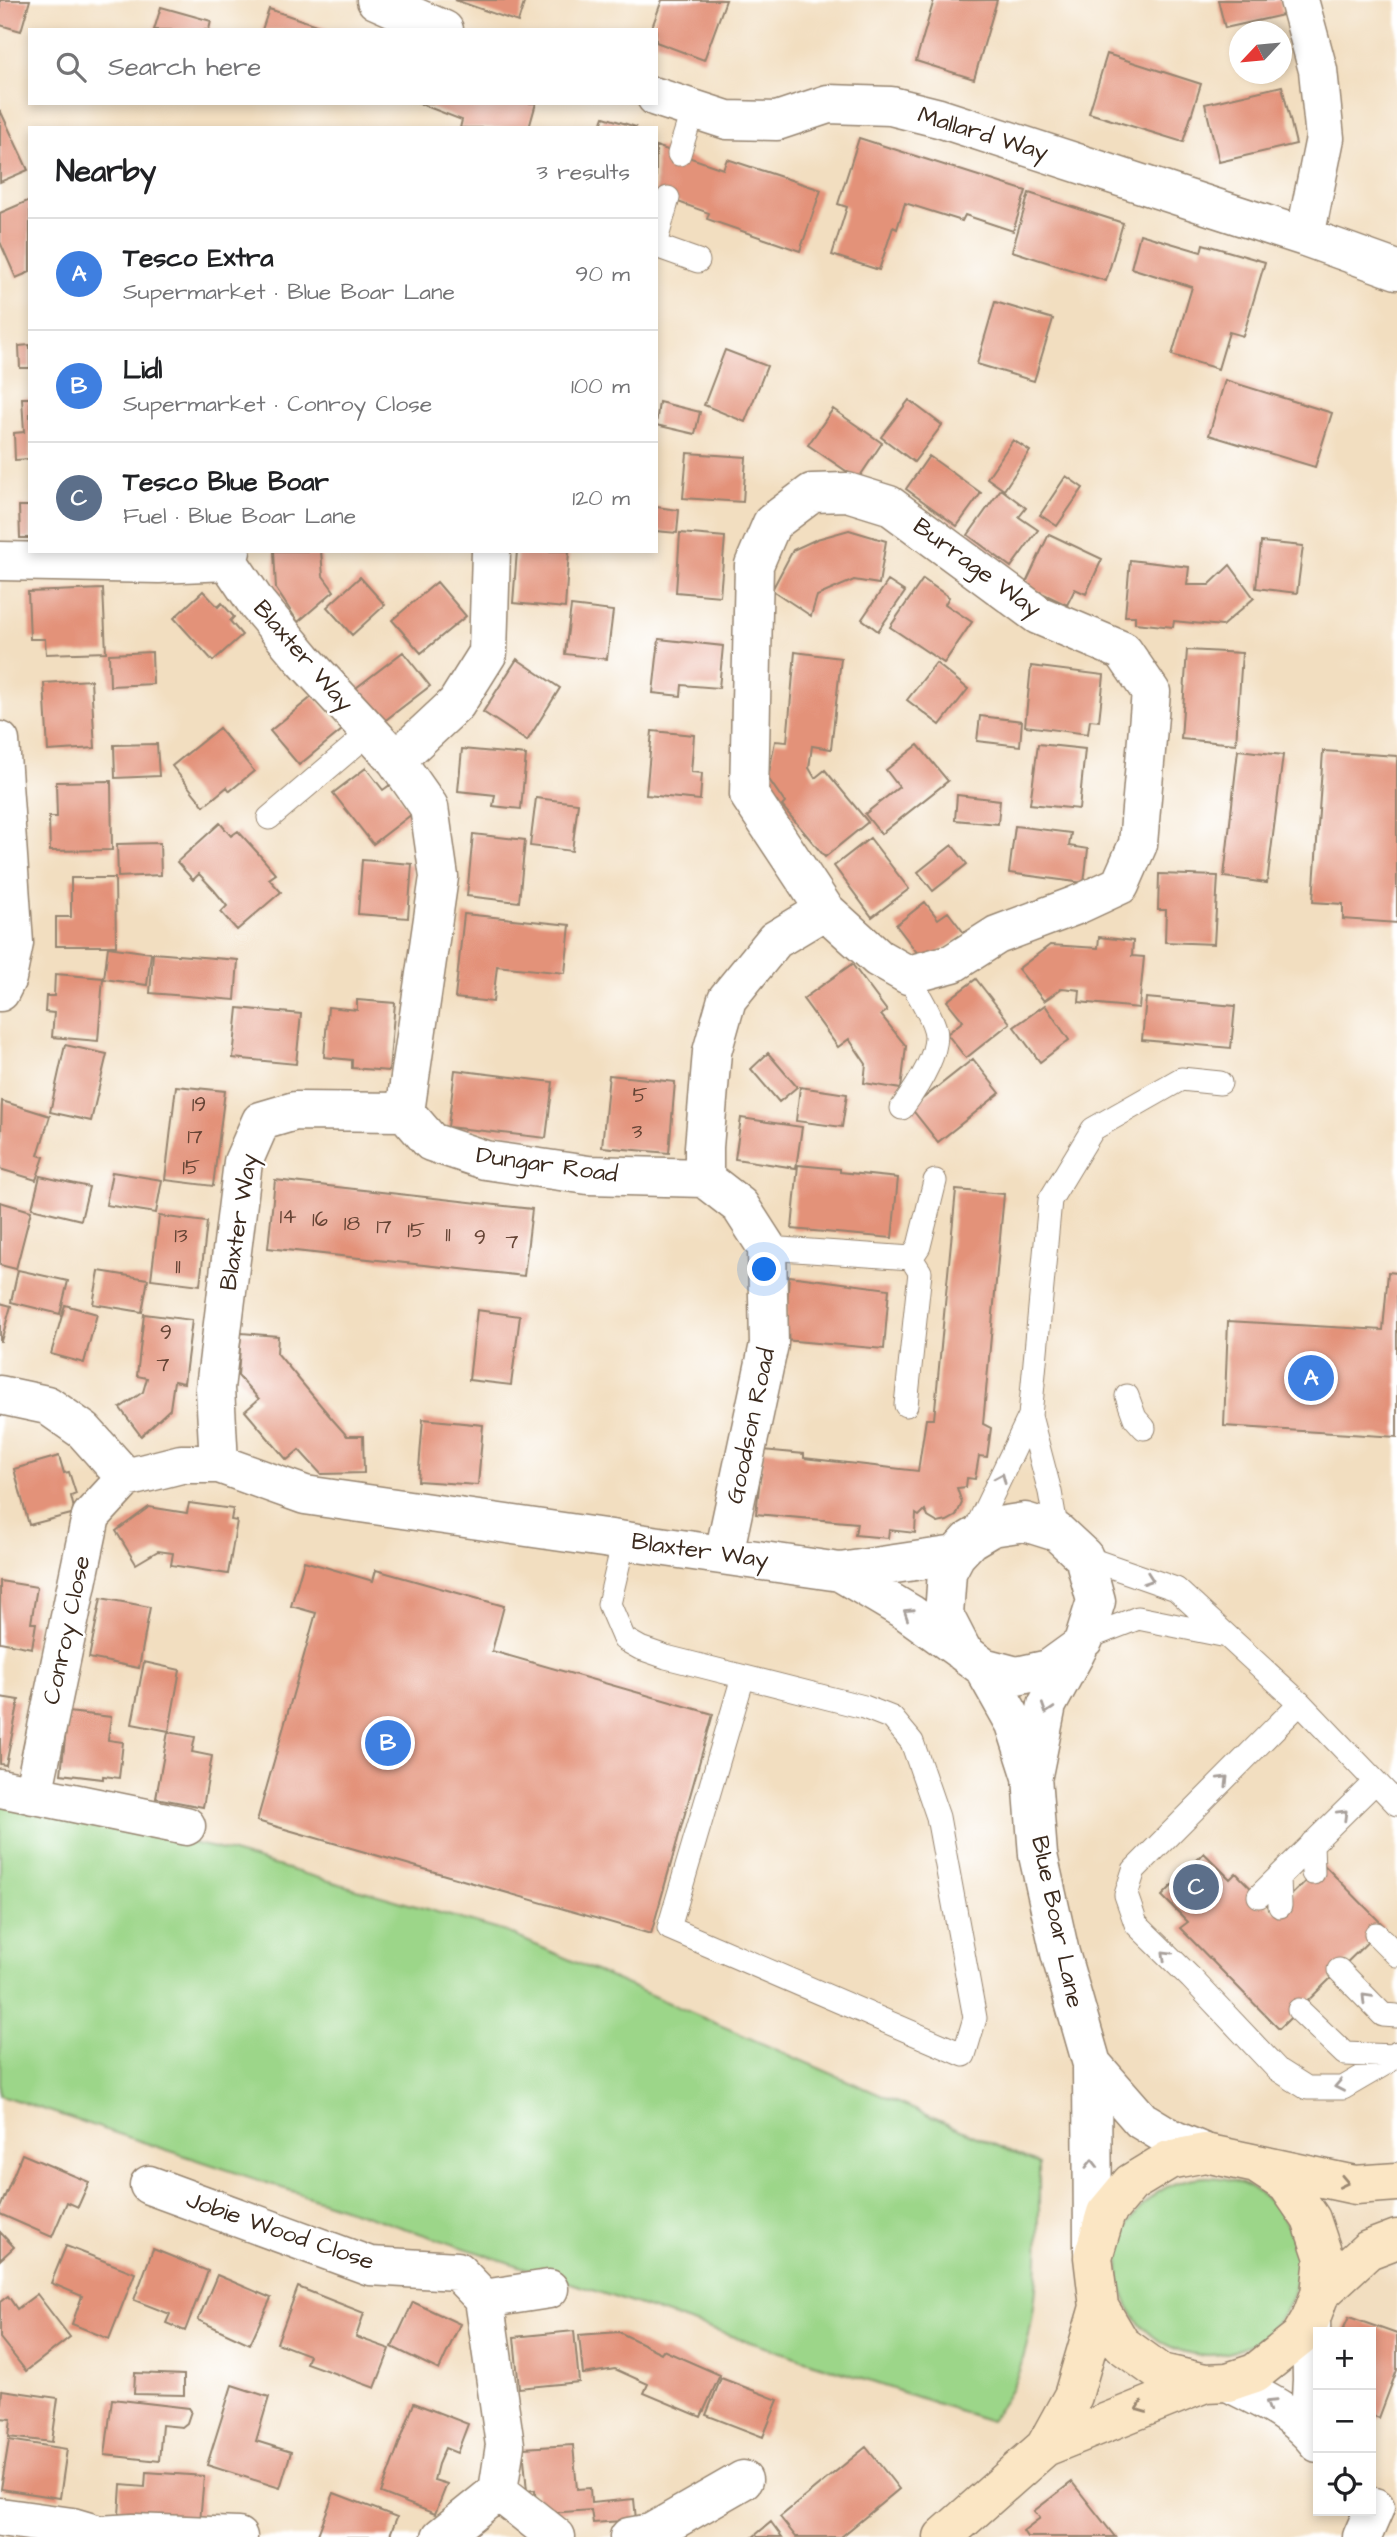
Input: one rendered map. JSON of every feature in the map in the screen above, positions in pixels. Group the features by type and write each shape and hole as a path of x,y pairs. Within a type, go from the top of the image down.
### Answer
{"street":[{"path":"376,0 439,28"},
{"path":"1299,0 1318,70 1325,138 1305,237"},
{"name":"Mallard Way","path":"658,98 727,120 777,121 828,104 891,106 939,118 1305,237 1397,270"},
{"name":"Burrage Way","path":"847,492 889,505 1038,615 1123,651 1151,692 1138,844 1121,885 997,935 953,963 908,975 878,958 825,910 749,795 754,565 772,523 812,493 847,492"},
{"path":"396,760 456,704 488,653 491,553"},
{"name":"Blaxter Way","path":"0,561 159,564 230,556 257,604 369,733 396,760 429,807 439,877 405,1112 295,1111 261,1121 243,1162 215,1388 219,1464 305,1495 840,1572 963,1548"},
{"path":"0,741 8,892 14,943 7,978 0,992"},
{"path":"767,1248 740,1206 704,1178 712,1052 727,999 775,940 825,910"},
{"name":"Dungar Road","path":"405,1112 431,1142 485,1160 588,1175 704,1178"},
{"name":"Goodson Road","path":"724,1554 769,1344 767,1248"},
{"path":"0,1395 47,1405 84,1431 126,1478 181,1464 219,1464"},
{"name":"Conroy Close","path":"126,1478 92,1516 16,1791 187,1826"},
{"path":"963,1548 992,1527 1025,1522 1071,1545"},
{"name":"Blue Boar Lane","path":"1032,1777 1047,1705 1081,1644 1096,1601 1071,1545"},
{"name":"Blue Boar Lane","path":"943,2537 1045,2446 1073,2396 1099,2307 1093,2257 1092,2064 1060,1953 1038,1855 1032,1777 1015,1724 944,1615 947,1572 963,1548"},
{"name":"Blaxter Way","path":"840,1572 909,1613 973,1659"},
{"path":"973,1659 1017,1676 1049,1669 1081,1644"},
{"name":"Blue Boar Lane","path":"1092,2064 1141,2120 1174,2140 1205,2152 1355,2185 1397,2182"},
{"name":"Blue Boar Lane","path":"1093,2257 1106,2213 1130,2183 1169,2160 1205,2152"},
{"name":"Blue Boar Lane","path":"1254,2162 1287,2184 1311,2219 1324,2259 1316,2306"},
{"name":"Jobie Wood Close","path":"149,2185 370,2266 457,2271 485,2299"},
{"name":"Blue Boar Lane","path":"1045,2446 1216,2383 1255,2373 1300,2337 1316,2306 1368,2250 1397,2239"},
{"path":"441,2537 498,2491 505,2445 485,2299 549,2289"},
{"path":"1313,2408 1316,2306"},
{"name":"Blue Boar Lane","path":"1099,2307 1121,2344 1161,2373 1216,2383"},
{"path":"1216,2383 1271,2404 1313,2436"},
{"path":"629,2537 651,2533 743,2480"},
{"path":"498,2491 556,2537"},
{"path":"0,2517 62,2531 99,2535 133,2533 238,2537"}],"lane":[{"path":"679,154 693,109"},
{"path":"658,234 668,198"},
{"path":"658,247 698,261"},
{"path":"269,818 369,733"},
{"path":"902,1108 917,1087 932,1057 936,1031 908,975"},
{"path":"1220,1083 1181,1079 1093,1129 1050,1200 1030,1416 1050,1493 1071,1545 1176,1589 1300,1703 1397,1804"},
{"path":"911,1258 919,1247 934,1181"},
{"path":"767,1248 911,1258"},
{"path":"906,1405 920,1272 911,1258"},
{"path":"1127,1396 1135,1418 1144,1428"},
{"path":"963,1548 1030,1416"},
{"path":"624,1540 609,1604 624,1639 640,1648 864,1707 892,1718 912,1742 938,1817 970,1987 975,2018 964,2055 668,1928 743,1677"},
{"path":"1081,1644 1139,1618 1227,1636"},
{"path":"1300,1703 1134,1870 1126,1895 1136,1924 1145,1934 1210,1997 1277,2069 1307,2088 1343,2088 1386,2063 1395,2054"},
{"path":"1259,1896 1375,1782"},
{"path":"1312,1843 1313,1874"},
{"path":"1279,1877 1280,1906"},
{"path":"1376,1934 1397,1955"},
{"path":"1339,1970 1383,2015 1397,2015"},
{"path":"1298,2010 1345,2054 1395,2054"}],"green space":[{"path":"0,1803 215,1848 506,1932 1039,2164 1039,2246 1035,2301 1031,2328 1014,2385 990,2421 0,2095"},
{"path":"1208,2177 1242,2184 1271,2203 1290,2232 1297,2266 1290,2300 1271,2329 1242,2348 1208,2355 1174,2348 1145,2329 1126,2300 1119,2266 1126,2232 1145,2203 1174,2184"}],"building":[{"path":"0,0 30,0 21,31 0,25"},
{"path":"455,0 525,0 518,22"},
{"path":"662,0 726,0 704,60 658,43 658,28 652,28"},
{"path":"934,0 997,0 974,79 916,61"},
{"path":"1218,0 1280,0 1283,15 1256,21 1229,21 1229,27 1225,28"},
{"path":"161,7 211,21 209,28 155,28"},
{"path":"269,9 325,28 263,28"},
{"path":"1107,54 1201,84 1183,142 1089,113"},
{"path":"1282,86 1296,144 1219,162 1205,104"},
{"path":"423,105 535,105 530,126 460,126 462,120"},
{"path":"0,110 28,170 0,182"},
{"path":"604,117 633,126 601,126"},
{"path":"859,138 1026,191 1013,231 965,215 962,221 905,203 897,229 893,227 879,270 832,255 847,207 838,204"},
{"path":"658,147 723,169 727,159 821,190 800,251 707,219 709,213 658,195"},
{"path":"1029,193 1123,223 1106,281 1012,251"},
{"path":"28,201 28,273 16,278 0,242 0,213"},
{"path":"1140,234 1201,252 1203,244 1265,262 1243,336 1229,332 1218,369 1172,355 1192,287 1131,268"},
{"path":"995,302 1053,319 1034,381 977,364"},
{"path":"28,345 28,368 20,368 19,346"},
{"path":"725,350 767,366 745,422 704,405"},
{"path":"1225,380 1332,413 1315,467 1209,435"},
{"path":"22,398 28,398 28,459 15,460 14,433 24,432"},
{"path":"909,400 942,425 914,462 881,437"},
{"path":"659,402 700,412 695,434 658,425"},
{"path":"833,409 882,443 858,479 808,445"},
{"path":"1013,440 1030,451 1004,490 987,478"},
{"path":"687,453 746,457 743,502 683,498"},
{"path":"929,456 981,493 957,526 906,489"},
{"path":"1066,476 1083,488 1057,526 1040,515"},
{"path":"1001,489 1026,508 1019,517 1038,530 1011,567 968,535"},
{"path":"19,506 28,506 28,538 20,538"},
{"path":"658,507 679,510 677,533 658,531"},
{"path":"849,530 886,541 879,584 854,580 817,596 811,616 772,590 793,550 817,539"},
{"path":"680,533 725,537 720,596 676,592"},
{"path":"1049,534 1102,559 1086,594 1075,589 1067,605 1025,585"},
{"path":"1261,542 1303,546 1297,593 1256,588"},
{"path":"274,553 321,553 323,576 334,591 298,622 276,589"},
{"path":"517,553 569,553 565,608 513,603"},
{"path":"1130,560 1189,567 1187,585 1209,585 1230,565 1254,598 1222,626 1174,621 1173,627 1135,623 1135,616 1125,616"},
{"path":"360,577 385,605 352,635 327,607"},
{"path":"923,579 949,597 945,604 972,622 944,663 890,627"},
{"path":"888,581 905,592 878,631 862,619"},
{"path":"437,582 466,616 421,653 392,620"},
{"path":"103,589 106,652 46,654 45,639 30,639 28,592"},
{"path":"203,591 218,607 222,603 234,617 230,621 242,635 213,661 174,618"},
{"path":"571,606 613,611 607,659 565,654"},
{"path":"659,639 723,646 719,688 682,685 681,696 653,693"},
{"path":"1187,650 1242,653 1236,744 1181,739"},
{"path":"152,652 153,684 110,686 109,654"},
{"path":"403,652 430,686 383,722 356,688"},
{"path":"795,652 841,658 831,749 812,746 809,768 815,778 825,770 868,822 825,857 782,806 785,803 768,778 775,741 787,742"},
{"path":"517,659 560,688 527,741 483,712"},
{"path":"936,663 968,689 940,725 907,700"},
{"path":"1031,666 1104,675 1099,721 1090,720 1088,734 1025,726"},
{"path":"91,680 95,748 48,751 44,683"},
{"path":"313,696 342,730 299,765 270,731"},
{"path":"980,716 1022,721 1020,746 977,741"},
{"path":"219,728 254,771 230,791 227,787 204,806 172,766"},
{"path":"652,731 694,735 691,772 702,773 700,800 646,795"},
{"path":"157,744 159,776 115,778 114,745"},
{"path":"1038,744 1085,749 1079,809 1030,804"},
{"path":"918,745 948,781 881,834 865,814 899,787 886,770"},
{"path":"462,749 526,755 521,809 493,806 495,795 458,791"},
{"path":"1238,750 1283,755 1267,883 1224,877"},
{"path":"1323,751 1397,756 1397,923 1343,919 1343,904 1313,902"},
{"path":"366,768 383,790 390,785 412,814 373,844 333,793"},
{"path":"111,781 112,850 50,851 49,817 57,817 56,782"},
{"path":"957,795 1000,800 998,824 955,820"},
{"path":"536,798 578,803 572,851 530,846"},
{"path":"220,823 231,836 238,831 257,852 276,874 269,879 281,892 237,930 221,912 227,906 214,890 199,874 193,880 177,862"},
{"path":"1015,826 1071,833 1069,846 1088,849 1084,883 1009,873"},
{"path":"473,834 525,840 519,902 467,896"},
{"path":"870,838 909,889 872,917 834,866"},
{"path":"160,843 161,875 118,877 117,844"},
{"path":"952,845 967,864 933,891 918,872"},
{"path":"362,860 412,864 408,918 358,914"},
{"path":"1159,874 1218,876 1214,944 1165,942 1166,910 1158,910"},
{"path":"71,878 115,878 116,946 56,946 56,917 71,917"},
{"path":"925,902 938,919 948,912 964,933 925,963 896,925"},
{"path":"464,914 570,925 565,973 497,966 493,1002 455,998"},
{"path":"1099,937 1133,941 1132,956 1144,957 1139,1008 1079,1002 1080,990 1062,988 1044,1001 1018,969 1050,945 1098,948"},
{"path":"108,947 151,953 147,985 104,979"},
{"path":"153,953 238,960 235,1000 150,993"},
{"path":"852,964 887,1011 881,1015 906,1046 901,1089 864,1083 866,1064 849,1039 838,1047 803,999"},
{"path":"55,974 103,978 98,1041 52,1037 54,1013 45,1012 46,996 54,996"},
{"path":"976,979 1010,1023 966,1058 947,1034 963,1021 947,1001"},
{"path":"1146,998 1235,1006 1231,1048 1142,1040"},
{"path":"357,1000 395,1003 389,1071 352,1068 352,1060 324,1057 328,1007 357,1010"},
{"path":"1045,1005 1069,1040 1040,1062 1014,1027"},
{"path":"238,1008 301,1014 296,1064 233,1058"},
{"path":"65,1045 107,1054 91,1121 50,1112"},
{"path":"768,1053 797,1087 779,1102 751,1069"},
{"path":"973,1059 1000,1093 938,1142 911,1108"},
{"path":"455,1070 553,1082 546,1138 448,1127"},
{"path":"609,1075 675,1082 669,1153 602,1147"},
{"path":"176,1086 225,1091 213,1186 165,1180"},
{"path":"800,1087 847,1094 842,1127 796,1121"},
{"path":"2,1101 50,1116 38,1155 44,1157 36,1180 0,1169"},
{"path":"741,1118 802,1127 796,1168 735,1159"},
{"path":"798,1165 898,1178 892,1238 792,1229"},
{"path":"112,1172 162,1180 156,1213 106,1205"},
{"path":"40,1176 89,1187 81,1220 32,1208"},
{"path":"275,1180 532,1209 524,1276 268,1248"},
{"path":"956,1190 1004,1194 983,1424 991,1428 987,1457 979,1456 975,1479 967,1478 966,1487 957,1488 962,1503 956,1516 938,1523 928,1517 925,1510 919,1516 916,1514 915,1533 889,1530 888,1538 855,1535 857,1523 756,1514 763,1450 804,1454 804,1458 918,1471 926,1419 934,1419"},
{"path":"0,1202 31,1211 16,1269 0,1265"},
{"path":"159,1216 207,1222 200,1285 151,1279"},
{"path":"18,1270 68,1281 60,1314 11,1302"},
{"path":"99,1271 148,1279 142,1312 93,1304"},
{"path":"1388,1272 1397,1273 1397,1437 1224,1426 1228,1321 1383,1330"},
{"path":"789,1276 889,1289 884,1349 784,1340"},
{"path":"0,1303 11,1306 1,1341 0,1341"},
{"path":"65,1305 97,1314 84,1363 51,1354"},
{"path":"477,1310 520,1316 511,1385 469,1380"},
{"path":"144,1314 192,1320 184,1383 174,1381 170,1409 141,1436 120,1408 143,1392 147,1378 137,1376"},
{"path":"241,1333 278,1336 277,1353 333,1420 347,1436 363,1436 364,1473 321,1474 299,1450 287,1460 245,1411 259,1399 238,1376"},
{"path":"423,1419 483,1425 478,1485 418,1481"},
{"path":"59,1456 64,1473 69,1472 76,1494 71,1496 75,1513 29,1525 14,1469"},
{"path":"189,1503 233,1509 231,1520 237,1521 228,1574 171,1565 173,1553 158,1551 136,1564 116,1531 149,1507 187,1513"},
{"path":"304,1561 373,1581 376,1570 504,1606 492,1651 713,1714 651,1934 257,1821 316,1613 291,1606"},
{"path":"0,1581 37,1587 31,1623 36,1623 32,1648 0,1642"},
{"path":"101,1598 150,1607 139,1668 89,1658"},
{"path":"144,1662 180,1670 169,1731 132,1724"},
{"path":"0,1697 19,1700 6,1765 0,1764"},
{"path":"68,1712 111,1717 108,1740 123,1742 119,1778 61,1774"},
{"path":"168,1732 195,1737 192,1752 212,1756 203,1807 156,1798"},
{"path":"1204,1853 1230,1879 1236,1873 1274,1912 1323,1864 1384,1926 1279,2029 1180,1928 1188,1922 1162,1896"},
{"path":"22,2154 89,2182 78,2207 67,2202 52,2237 0,2214"},
{"path":"0,2232 14,2247 0,2260"},
{"path":"66,2246 135,2273 109,2339 72,2324 82,2296 51,2283"},
{"path":"153,2249 208,2271 185,2331 166,2323 170,2314 134,2300"},
{"path":"217,2275 271,2298 250,2344 198,2320"},
{"path":"298,2287 364,2313 356,2337 390,2349 375,2388 306,2363 309,2355 277,2343"},
{"path":"37,2294 70,2337 26,2371 0,2338 0,2302 8,2296 17,2309"},
{"path":"413,2302 460,2324 439,2370 392,2347"},
{"path":"1349,2317 1397,2334 1397,2370 1379,2418 1376,2417 1376,2327 1344,2327"},
{"path":"574,2331 579,2382 519,2388 514,2337"},
{"path":"619,2332 661,2353 663,2350 720,2375 701,2417 644,2393 648,2384 615,2369 583,2374 579,2335"},
{"path":"135,2373 184,2375 184,2395 134,2394"},
{"path":"721,2378 778,2400 763,2437 706,2415"},
{"path":"232,2385 269,2397 256,2441 291,2452 280,2488 207,2465"},
{"path":"2,2390 58,2398 52,2442 9,2437 11,2419 0,2418"},
{"path":"112,2399 189,2408 191,2411 187,2423 182,2427 162,2425 159,2461 105,2455"},
{"path":"414,2403 468,2424 457,2453 445,2448 438,2464 434,2480 447,2484 435,2514 381,2493"},
{"path":"9,2440 67,2449 60,2498 1,2489"},
{"path":"573,2445 577,2489 590,2488 591,2503 634,2499 636,2520 593,2523 591,2510 536,2514 535,2490 527,2491 523,2448"},
{"path":"866,2447 899,2489 841,2537 796,2537 780,2517"},
{"path":"146,2472 204,2476 200,2522 119,2515 121,2485 145,2487"},
{"path":"1072,2482 1115,2537 1027,2537 1023,2531 1040,2518 1034,2511"},
{"path":"334,2493 397,2517 389,2537 317,2537"},
{"path":"771,2522 782,2537 753,2537"}],"place":[{"name":"Tesco Extra","path":"1311,1378"},
{"name":"Lidl","path":"388,1743"},
{"name":"Tesco Blue Boar","path":"1196,1887"}]}
